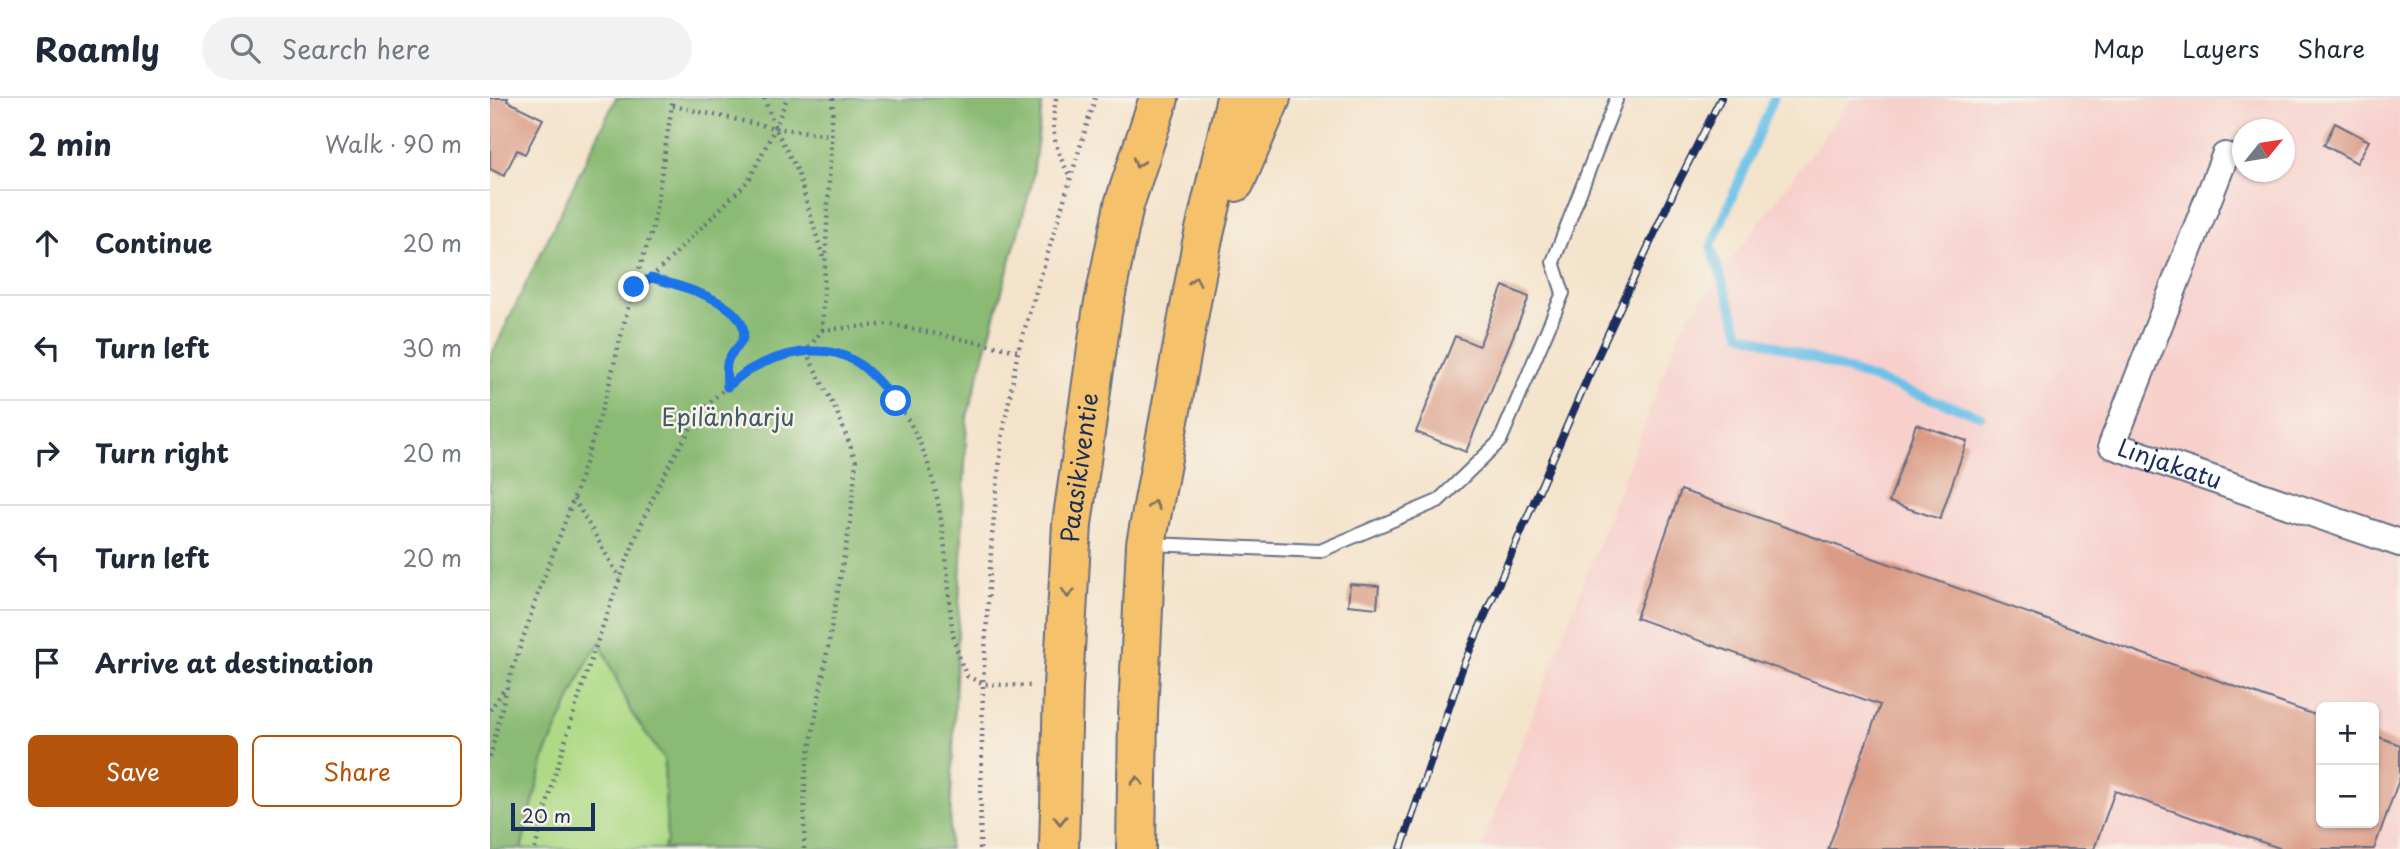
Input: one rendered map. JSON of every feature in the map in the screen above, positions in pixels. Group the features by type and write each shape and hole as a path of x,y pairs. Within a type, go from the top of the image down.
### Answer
{"highway":[{"name":"Paasikiventie","path":"1059,849 1063,687 1072,524 1102,313 1124,205 1159,98"},
{"path":"1136,849 1138,714 1146,544 1202,243 1236,98"},
{"path":"1202,243 1236,181 1271,98"}],"street":[{"name":"Linjakatu","path":"2225,156 2112,445 2400,543"}],"lane":[{"path":"1146,544 1320,551 1438,501 1500,441 1563,293 1553,261 1616,100"}],"path":[{"path":"490,757 508,683 574,498 607,393 634,287 653,228 673,98"},
{"path":"764,98 775,128 797,170 825,266"},
{"path":"634,287 651,278 749,180 787,98"},
{"path":"806,352 822,330 834,98"},
{"path":"1056,98 1052,121 1055,146 1070,178"},
{"path":"979,849 983,684 992,536 1002,439 1018,351 1095,98"},
{"path":"673,106 775,128 831,135"},
{"path":"651,278 682,285 728,307 743,325 743,339 727,361 727,387"},
{"path":"822,330 889,324 1018,351"},
{"path":"536,849 558,758 620,578 651,501 701,412 727,387 748,371 765,363 806,352 833,352 853,359 896,401 918,435 930,468 943,523 953,642 967,676 983,684 1063,687"},
{"path":"804,849 805,776 850,523 856,461 837,412 806,352"},
{"path":"574,498 620,578"},
{"path":"490,710 508,683"}],"shaded area":[{"path":"1852,98 2400,98 2400,849 1481,849 1682,326"}],"green space":[{"name":"Epilänharju","path":"616,98 1043,98 1032,183 967,417 949,849 663,849 667,841 664,759 631,712 600,642 587,662 545,755 521,849 490,849 490,358"},
{"path":"600,642 631,712 664,759 667,841 663,849 521,849 545,755 587,662"}],"building":[{"path":"490,98 508,98 507,101 543,119 525,154 517,150 504,176 490,169"},
{"path":"2335,123 2369,141 2357,163 2324,145"},
{"path":"1503,286 1529,297 1466,452 1416,432 1455,336 1479,346"},
{"path":"1916,424 1967,441 1940,519 1889,502"},
{"path":"1681,490 2316,715 2316,828 2379,828 2379,737 2400,745 2400,777 2374,849 2282,849 2115,791 2094,849 1828,849 1880,705 1636,618"},
{"path":"1350,584 1379,586 1377,608 1348,605"}],"waterway":[{"path":"1774,98 1711,247 1740,333 1981,416"}],"railway":[{"path":"1401,849 1463,666 1588,377 1673,193 1721,98"}],"route":[{"path":"634,287 651,278 682,285 728,307 743,325 743,339 727,361 727,387 748,371 783,356 806,352 833,352 853,359 896,401"}]}
